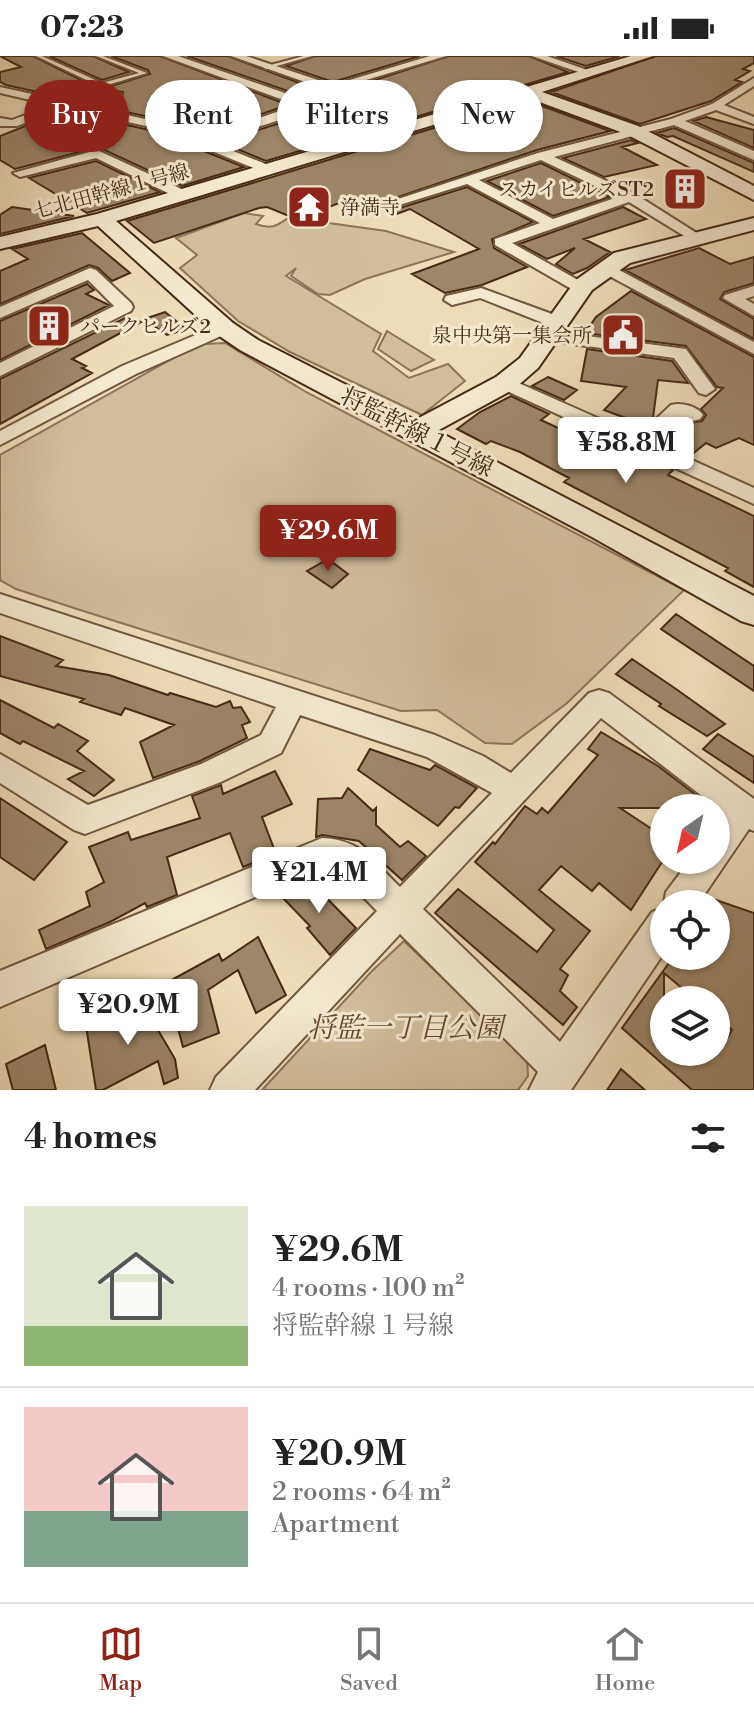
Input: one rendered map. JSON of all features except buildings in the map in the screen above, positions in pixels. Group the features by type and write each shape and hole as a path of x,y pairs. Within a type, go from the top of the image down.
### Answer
{"street":[{"path":"168,56 277,94"},
{"path":"236,56 307,80"},
{"path":"356,80 441,56"},
{"path":"537,56 591,73"},
{"name":"七北田幹線１号線","path":"543,87 646,56"},
{"path":"396,202 542,156 675,121 716,106 754,81"},
{"path":"0,90 24,95"},
{"path":"543,97 632,130 754,194"},
{"path":"13,105 24,100"},
{"path":"716,106 754,121"},
{"path":"0,122 13,124 24,120"},
{"name":"七北田幹線１号線","path":"0,243 102,219 433,120"},
{"path":"675,121 754,156"},
{"path":"224,152 268,170"},
{"path":"20,173 97,154 183,195"},
{"path":"542,156 630,197 699,239"},
{"path":"469,180 550,223"},
{"path":"581,288 500,242 630,197"},
{"name":"将監幹線１号線","path":"102,219 224,328 249,345 754,612"},
{"path":"415,431 505,383 529,363 581,288 622,258 754,224"},
{"path":"608,269 754,349"},
{"path":"0,313 90,273 125,307 0,370"},
{"path":"754,291 731,298 754,311"},
{"path":"452,300 481,293 553,329 680,353 706,389"},
{"path":"0,439 129,370 224,328"},
{"path":"505,383 754,497"},
{"path":"640,445 678,409 693,415"},
{"path":"0,603 435,747 473,765 514,791"},
{"path":"229,1090 599,701 749,813 730,834"},
{"path":"0,767 85,820 211,773 271,744 293,702"},
{"path":"0,989 322,853 343,854 400,910 555,1080 650,944"}],"lane":[{"path":"38,56 91,80"},
{"path":"98,56 144,73 116,80"},
{"path":"266,67 310,56"}],"green space":[{"path":"244,213 263,216 256,224 270,227 299,214 309,214 325,217 329,223 386,231 454,252 365,279 330,295 318,294 291,276 296,268 286,276 381,334 373,351 409,378 448,364 465,381 422,415 290,352 238,321 180,268 197,255 176,238"},
{"path":"387,331 434,360 411,371 378,349"},
{"path":"225,343 306,392 684,590 566,704 512,744 485,743 437,710 401,711 80,610 16,589 0,580 0,455 179,355 204,344"},
{"name":"将監一丁目公園","path":"404,941 527,1059 528,1076 518,1090 262,1090 372,971"}],"place":[{"name":"スカイヒルズST2","path":"685,189"},
{"name":"浄満寺","path":"309,207"},
{"name":"パークヒルズ2","path":"49,326"},
{"name":"泉中央第一集会所","path":"623,335"}]}
